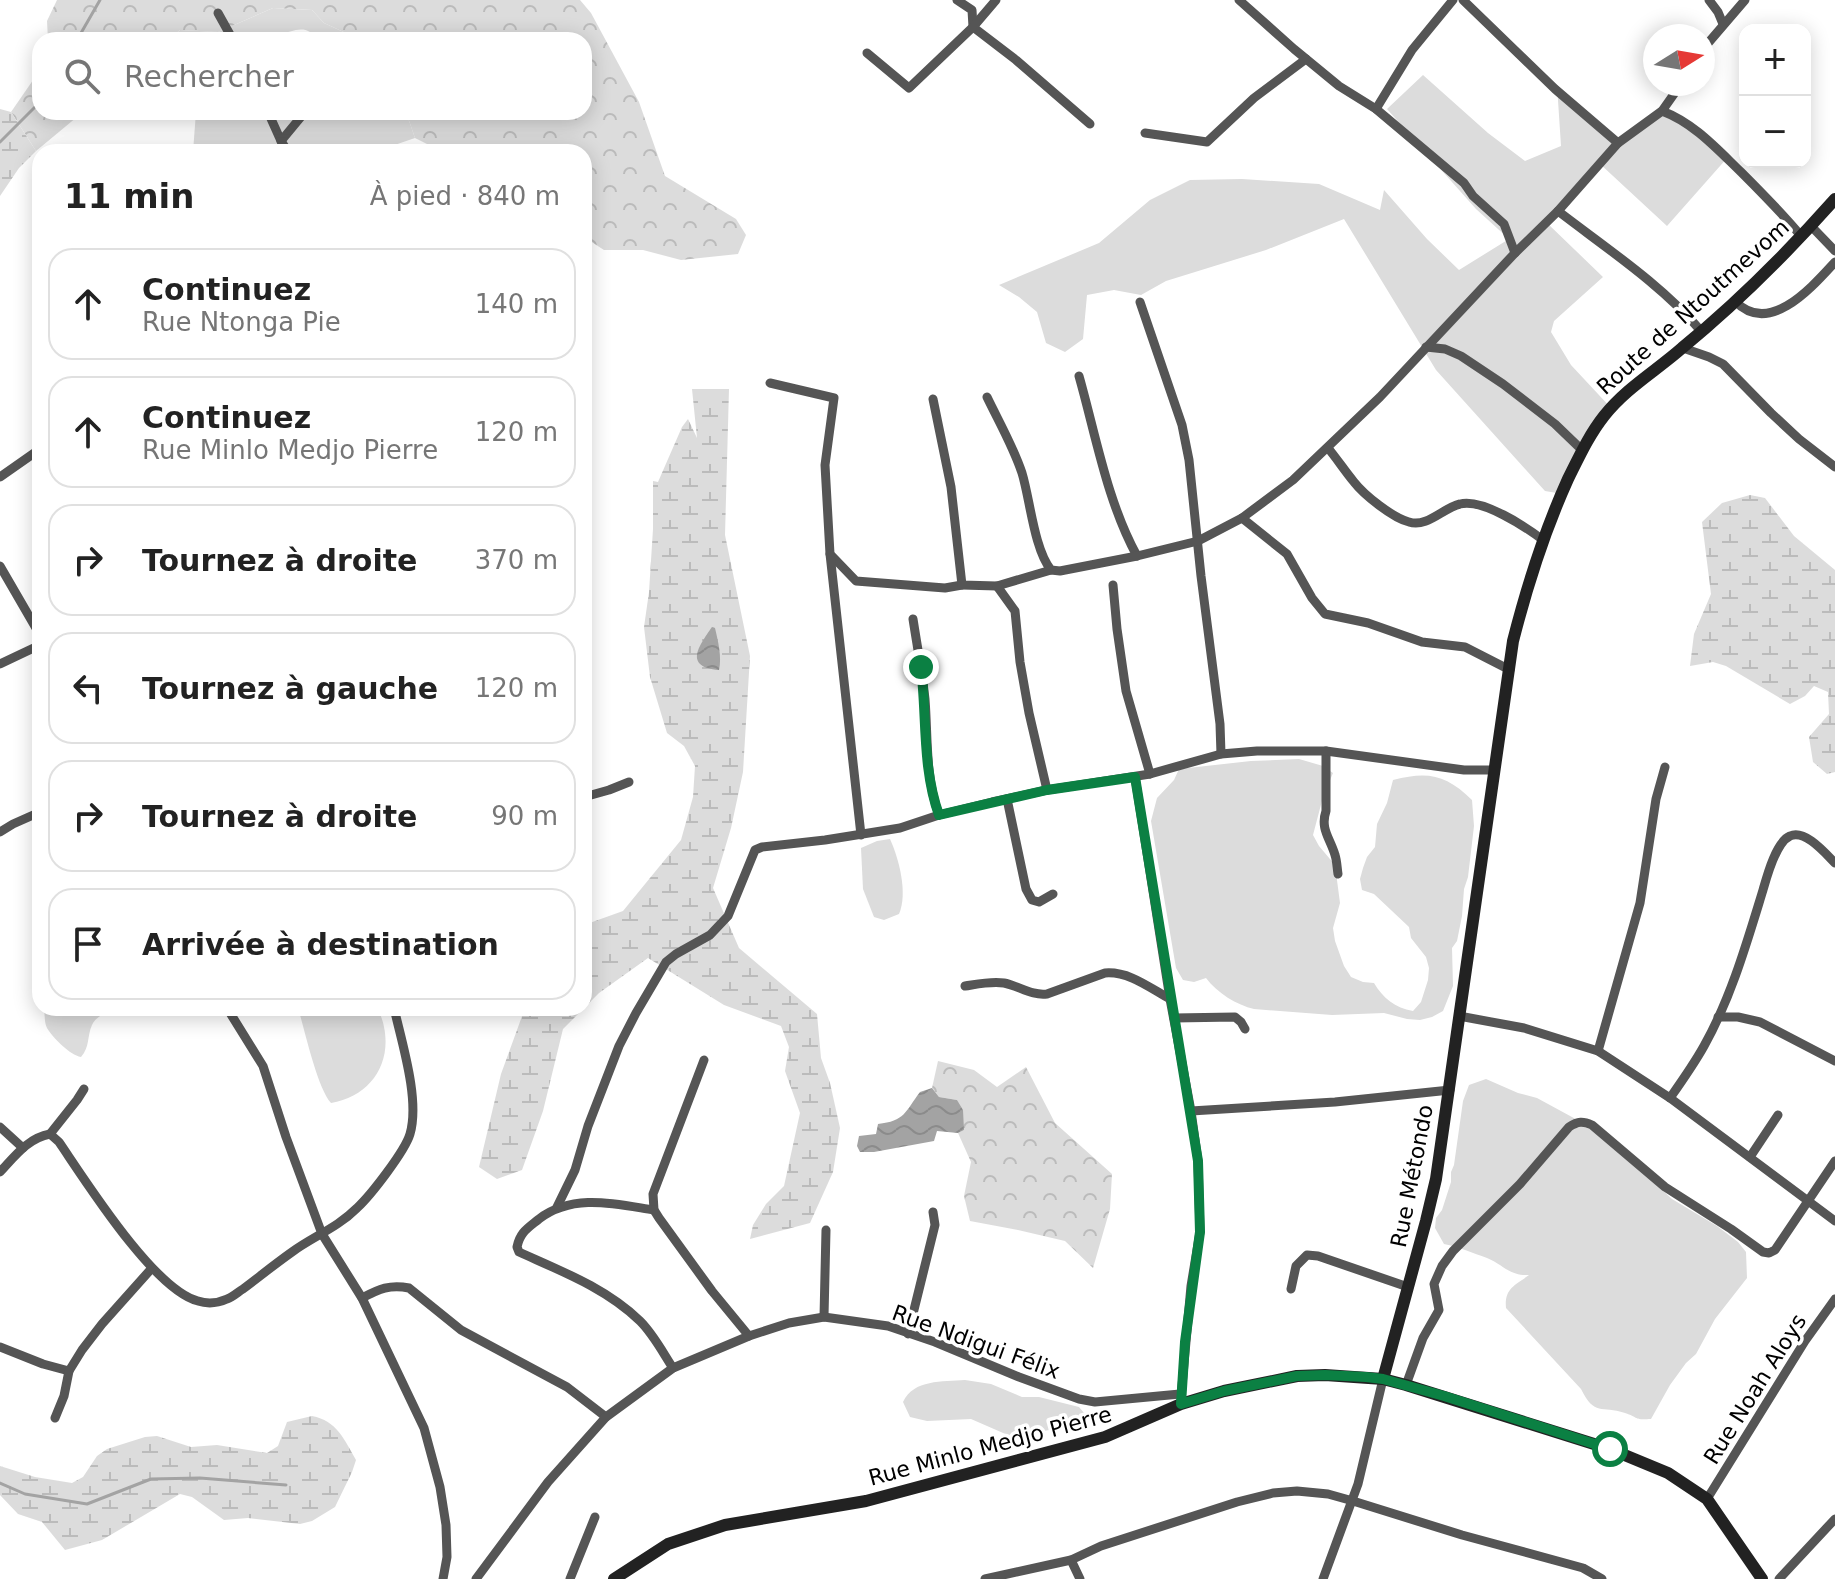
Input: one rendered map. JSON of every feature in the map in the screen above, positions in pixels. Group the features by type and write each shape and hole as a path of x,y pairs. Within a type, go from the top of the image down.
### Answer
{"street":[{"path":"957,0 972,10 973,27 1090,124"},
{"path":"867,53 909,88 973,27 996,0"},
{"path":"1376,109 1412,50 1453,0"},
{"path":"1463,0 1555,89 1618,143"},
{"path":"1709,0 1723,24"},
{"path":"1715,34 1745,0"},
{"path":"1247,2 1306,59 1339,86 1376,109 1464,183 1473,196 1504,224 1515,253"},
{"path":"218,13 229,32"},
{"path":"1145,133 1207,142 1254,98 1306,59"},
{"path":"830,554 856,581 945,588 997,586 1051,570 1060,571 1137,556 1198,541 1242,518 1293,480 1328,448 1558,211 1618,143 1662,111 1673,96"},
{"path":"1662,111 1703,136 1801,236"},
{"path":"272,120 283,144"},
{"path":"281,141 298,120"},
{"name":"Route de Ntoutmevom","path":"1494,770 1513,641 1525,595 1560,497 1594,429 1629,389 1683,348 1801,236 1816,230 1835,199"},
{"path":"1558,211 1684,311 1701,331"},
{"path":"1816,230 1835,235"},
{"path":"1816,230 1835,251"},
{"path":"1735,301 1750,312 1783,309 1809,290 1835,262"},
{"path":"1140,302 1182,425 1189,460 1221,754"},
{"path":"1426,347 1445,349 1461,356 1555,424 1582,450"},
{"path":"1683,348 1723,364 1799,439 1835,467"},
{"path":"1079,376 1117,512 1137,556"},
{"path":"770,383 834,398 825,465 830,554 861,835"},
{"path":"987,397 1021,470 1034,526 1046,564 1051,570"},
{"path":"933,399 951,487 962,585"},
{"path":"1328,448 1356,485 1395,516 1410,523 1421,523 1457,505 1470,503 1495,510 1522,524 1543,540"},
{"path":"0,477 32,455"},
{"path":"1242,518 1287,554 1312,598 1325,614 1368,623 1422,642 1465,647 1510,670"},
{"path":"0,566 32,621"},
{"path":"1113,585 1126,691 1150,774"},
{"path":"997,586 1015,611 1029,713 1047,790"},
{"path":"913,619 925,698 928,770 939,815"},
{"path":"0,664 32,649"},
{"path":"1326,751 1326,811 1323,820 1336,857 1338,874"},
{"path":"557,1207 575,1170 588,1126 619,1046 636,1013 666,962 710,935 728,916 755,850 900,828 1007,799 1150,774 1221,754 1326,751 1464,770 1494,770"},
{"path":"1598,1051 1640,903 1656,799 1665,767"},
{"name":"Rue Métondo","path":"1323,1579 1353,1501 1436,1179 1494,770"},
{"path":"1135,777 1198,1161 1200,1232 1191,1286 1181,1399"},
{"path":"592,795 629,782"},
{"path":"1007,799 1026,889 1032,900 1039,902 1053,894"},
{"path":"0,832 32,816"},
{"path":"1670,1098 1705,1045 1718,1017 1771,864 1783,841 1790,835 1799,834 1816,844 1835,863"},
{"path":"965,986 1005,983 1038,995 1115,972 1125,974 1170,999"},
{"path":"232,1016 263,1066 322,1234 362,1298 424,1428 440,1487 446,1525 447,1557 443,1579"},
{"path":"50,1134 152,1268 195,1301 211,1303 229,1299 294,1250 336,1227 358,1208 378,1185 410,1137 414,1117 412,1094 396,1016"},
{"path":"1459,1016 1524,1028 1598,1051 1670,1098 1835,1221"},
{"path":"1174,1018 1235,1017 1245,1029"},
{"path":"1718,1017 1760,1022 1835,1061"},
{"path":"704,1060 653,1194 654,1210 712,1291 749,1336"},
{"path":"0,1172 37,1136 50,1134 84,1089"},
{"path":"1191,1111 1335,1102 1450,1090"},
{"path":"1750,1157 1778,1115"},
{"path":"1406,1385 1423,1338 1439,1310 1434,1284 1442,1266 1576,1122 1584,1121 1592,1125 1665,1187 1769,1253 1775,1250 1835,1161"},
{"path":"0,1127 23,1148"},
{"path":"654,1210 595,1202 557,1207 522,1232 517,1247 519,1252 590,1285 619,1305 640,1322 673,1368"},
{"path":"908,1334 935,1225 933,1212"},
{"path":"824,1317 826,1230"},
{"path":"1291,1289 1296,1266 1307,1255 1408,1287"},
{"path":"55,1418 69,1371 82,1350 152,1268"},
{"path":"362,1298 385,1286 409,1288 461,1330 567,1387 606,1417"},
{"name":"Rue Noah Aloys","path":"1707,1499 1805,1341 1835,1299"},
{"name":"Rue Ndigui Félix","path":"476,1579 548,1482 606,1417 673,1368 789,1323 824,1317 888,1326 1079,1399 1107,1402 1181,1399"},
{"path":"0,1347 69,1371"},
{"name":"Rue Minlo Medjo Pierre","path":"614,1579 668,1544 725,1525 866,1501 1105,1437 1181,1399 1297,1376 1383,1379 1406,1385 1634,1458 1668,1473 1707,1499"},
{"path":"985,1579 1071,1560 1101,1546 1237,1502 1273,1493 1314,1492 1583,1568 1602,1579"},
{"path":"1707,1499 1762,1579"},
{"path":"570,1579 595,1517"},
{"path":"1779,1579 1835,1519"},
{"path":"1071,1560 1080,1579"}],"green space":[{"path":"57,0 580,0 591,13 639,102 665,176 736,219 746,235 738,254 681,260 643,250 604,250 592,242 592,144 427,144 415,138 409,120 592,120 592,32 344,32 324,23 312,10 273,8 218,32 48,32 47,21"},
{"path":"273,8 312,10 324,23 344,32 300,30 218,32"},
{"path":"180,30 218,32 178,32"},
{"path":"1423,75 1488,133 1525,161 1561,146 1557,85 1618,141 1649,118 1670,115 1728,157 1667,226 1599,163 1546,222 1603,277 1554,321 1551,332 1571,365 1612,409 1563,494 1545,491 1436,370 1344,219 1266,250 1166,281 1141,295 1114,290 1087,295 1083,339 1065,352 1046,343 1037,312 999,285 1099,243 1150,200 1190,180 1242,179 1319,184 1380,210 1384,190 1459,270 1509,239 1476,209 1387,109"},
{"path":"32,82 32,120 73,120 44,144 32,145 11,112"},
{"path":"0,109 11,112 32,145 32,155 0,196"},
{"path":"195,120 409,120 415,138 397,144 194,144"},
{"path":"692,389 729,389 725,535 750,656 743,772 731,828 713,888 739,948 817,1014 821,1058 840,1128 833,1172 810,1223 750,1239 753,1225 766,1204 784,1186 800,1113 785,1071 789,1047 781,1026 724,1005 648,958 592,1000 592,922 623,911 681,840 693,797 695,766 684,746 667,733 650,677 644,627 653,529 653,481 658,482 688,419 697,438"},
{"path":"1750,495 1765,498 1794,536 1835,570 1835,772 1827,774 1813,762 1809,737 1829,714 1828,692 1814,686 1805,696 1790,704 1726,666 1713,662 1690,666 1694,634 1711,594 1702,522 1722,503"},
{"path":"1299,759 1323,766 1333,773 1313,835 1335,865 1340,903 1333,928 1344,966 1351,977 1374,983 1390,1002 1407,1010 1413,1011 1421,1002 1428,980 1426,957 1411,938 1409,927 1374,894 1362,890 1360,879 1363,868 1375,847 1377,824 1393,780 1436,777 1454,785 1472,800 1474,826 1468,877 1457,941 1452,948 1453,986 1443,1011 1432,1017 1420,1020 1384,1013 1332,1015 1254,1009 1228,998 1206,978 1194,982 1183,980 1176,968 1151,821 1157,798 1174,780 1179,769"},
{"path":"890,839 899,866 903,896 899,914 884,920 874,917 863,889 861,848"},
{"path":"45,1016 100,1016 93,1022 81,1057 57,1041 45,1023"},
{"path":"300,1016 381,1016 386,1041 384,1054 381,1066 367,1086 345,1100 331,1103 316,1072"},
{"path":"522,1016 576,1016 563,1029 543,1111 522,1170 497,1179 479,1167 501,1074"},
{"path":"938,1061 974,1070 997,1087 1026,1067 1055,1123 1112,1174 1110,1209 1093,1268 1065,1241 970,1221 964,1196 971,1162 958,1133 964,1130 957,1100 939,1097 932,1088"},
{"path":"1486,1079 1537,1098 1597,1129 1672,1199 1717,1226 1746,1252 1747,1278 1715,1319 1696,1354 1670,1385 1651,1419 1639,1419 1590,1403 1581,1389 1506,1308 1509,1291 1529,1275 1516,1274 1487,1258 1444,1244 1435,1228 1451,1182 1463,1101 1469,1085"},
{"path":"965,1380 991,1384 1022,1397 1039,1397 1079,1407 1086,1421 1077,1426 1010,1436 971,1419 927,1421 910,1417 903,1402 914,1389 930,1383"},
{"path":"312,1416 334,1427 356,1460 335,1507 312,1521 300,1524 248,1518 224,1520 192,1497 180,1494 102,1540 65,1550 42,1522 18,1514 0,1495 0,1466 35,1477 72,1483 83,1477 97,1456 107,1449 157,1436 191,1447 217,1445 267,1453 278,1446 287,1422"}],"water":[{"path":"712,627 715,628 718,644 719,670 701,665 697,655"},
{"path":"932,1088 939,1097 957,1100 963,1110 964,1130 958,1133 937,1131 934,1141 860,1152 857,1146 859,1136 876,1134 878,1124 899,1118 920,1092"}],"waterway":[{"path":"82,32 100,0"},
{"path":"0,142 32,110"},
{"path":"0,1483 25,1494 87,1504 151,1479 200,1478 286,1485"}],"route":[{"path":"921,667 928,770 939,815 1047,790 1135,777 1198,1161 1200,1232 1191,1286 1181,1404 1224,1391 1297,1376 1366,1377 1444,1396 1610,1449"}]}
